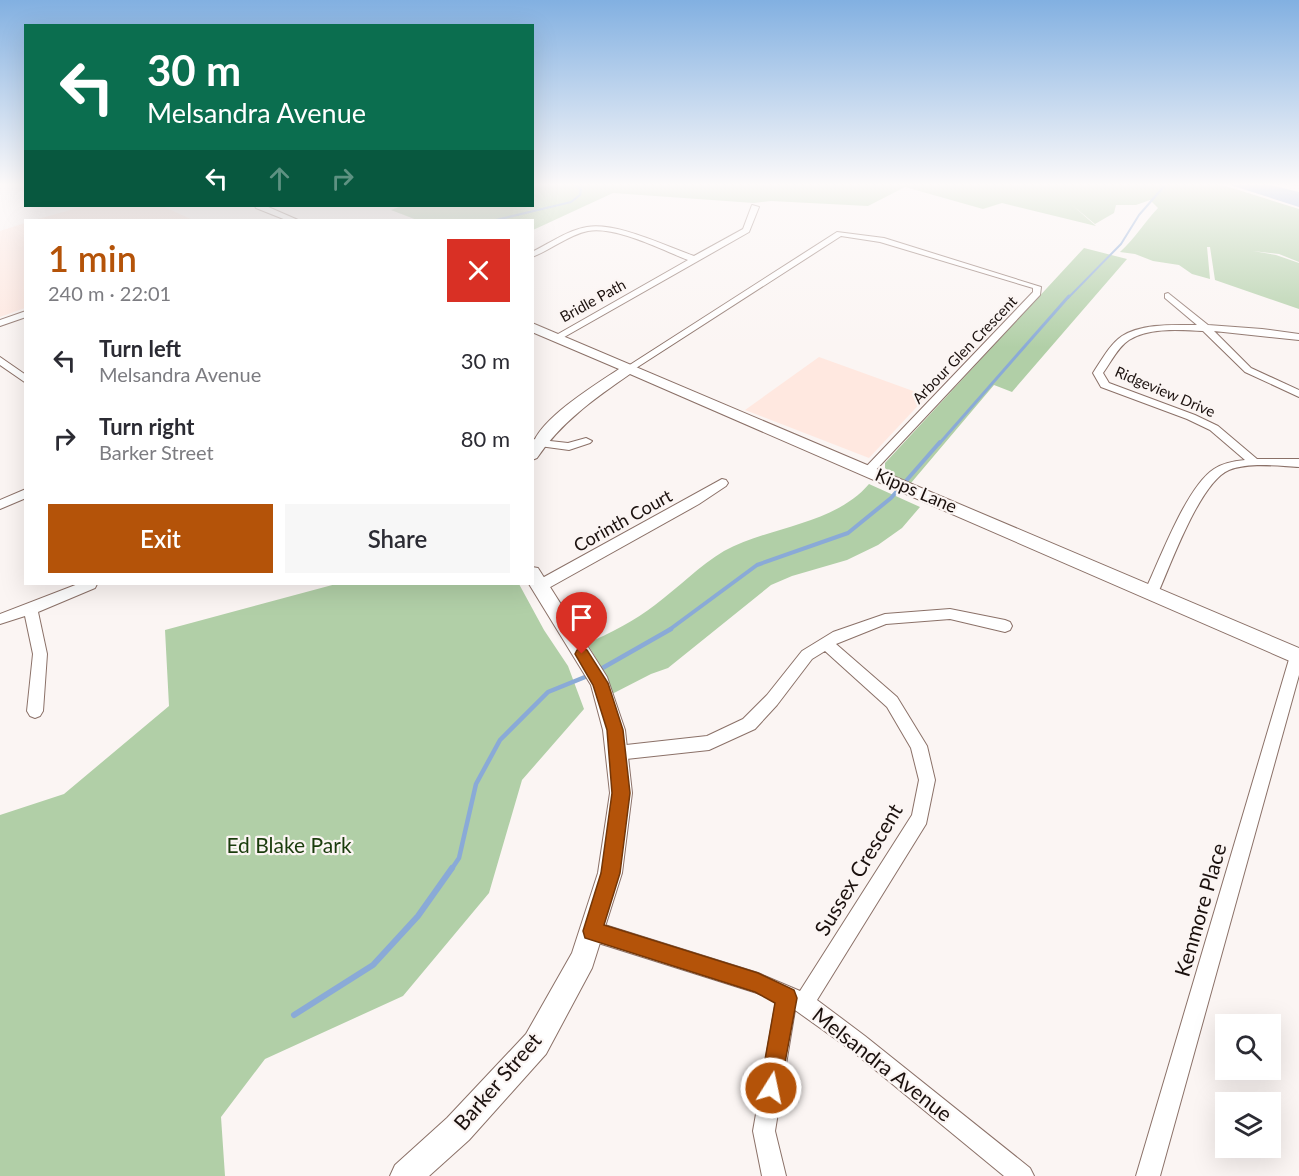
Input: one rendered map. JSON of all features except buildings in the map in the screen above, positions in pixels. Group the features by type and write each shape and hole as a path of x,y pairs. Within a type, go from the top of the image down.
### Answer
{"street":[{"path":"534,254 564,238"},
{"path":"630,238 696,260"},
{"name":"Bridle Path","path":"556,338 733,238"},
{"name":"Arbour Glen Crescent","path":"630,368 834,238"},
{"name":"Arbour Glen Crescent","path":"867,238 881,240 1037,287 1037,293 868,471"},
{"path":"1168,296 1207,329 1248,370 1299,394"},
{"path":"0,323 24,315"},
{"name":"Kipps Lane","path":"534,328 1298,657"},
{"name":"Ridgeview Drive","path":"1254,462 1214,428 1191,417 1120,392 1100,379 1098,373 1127,337 1158,329 1269,331 1299,337"},
{"path":"0,360 24,378"},
{"path":"535,447 554,424 574,407 630,368"},
{"path":"535,447 569,447 586,441"},
{"path":"1151,593 1202,488 1218,471 1254,462 1299,463"},
{"name":"Corinth Court","path":"536,580 694,501 722,483"},
{"path":"0,505 24,494"},
{"name":"Barker Street","path":"406,1176 458,1129 536,1044 583,959 610,873 621,793 615,730 594,673 536,580"},
{"path":"0,619 31,609 88,585"},
{"path":"31,609 40,654 35,711"},
{"path":"617,753 709,743 749,724 772,700 807,655 838,636 885,619 950,614 1005,626"},
{"name":"Sussex Crescent","path":"795,1000 920,818 927,780 919,746 892,702 826,644"},
{"name":"Kenmore Place","path":"1149,1176 1298,657"},
{"name":"Melsandra Avenue","path":"592,931 758,983 795,1000 858,1043 1022,1176"},
{"path":"774,1176 764,1131 795,1000"}],"shaded area":[{"path":"0,238 24,238 24,308 0,317"},
{"path":"819,357 927,396 869,458 745,410"}],"green space":[{"path":"1134,238 1299,238 1299,262 1279,254 1253,251 1276,255 1299,263 1299,309 1215,280 1210,247 1207,247 1210,279 1192,274 1179,265 1120,252"},
{"path":"1084,248 1127,259 1012,392 994,385 911,483 893,475 885,468 885,463"},
{"path":"869,484 920,507 902,528 878,545 847,560 792,576 771,585 668,668 612,694 604,672 587,643 639,616 724,551 820,517 855,498"},
{"name":"Ed Blake Park","path":"332,585 520,585 544,630 568,666 584,709 522,780 489,893 403,996 265,1059 221,1117 225,1176 0,1176 0,815 64,794 169,706 165,630"}],"waterway":[{"path":"1068,298 1125,238"},
{"path":"939,444 1069,296"},
{"path":"669,630 757,565 848,533 891,498 940,442"},
{"path":"599,670 671,629"},
{"path":"451,870 459,858 476,784 500,740 548,692 590,675"},
{"path":"294,1015 373,965 418,916 452,868"}],"route":[{"path":"582,654 600,683 615,730 621,793 610,873 592,931 758,983 787,998 771,1088"}]}
